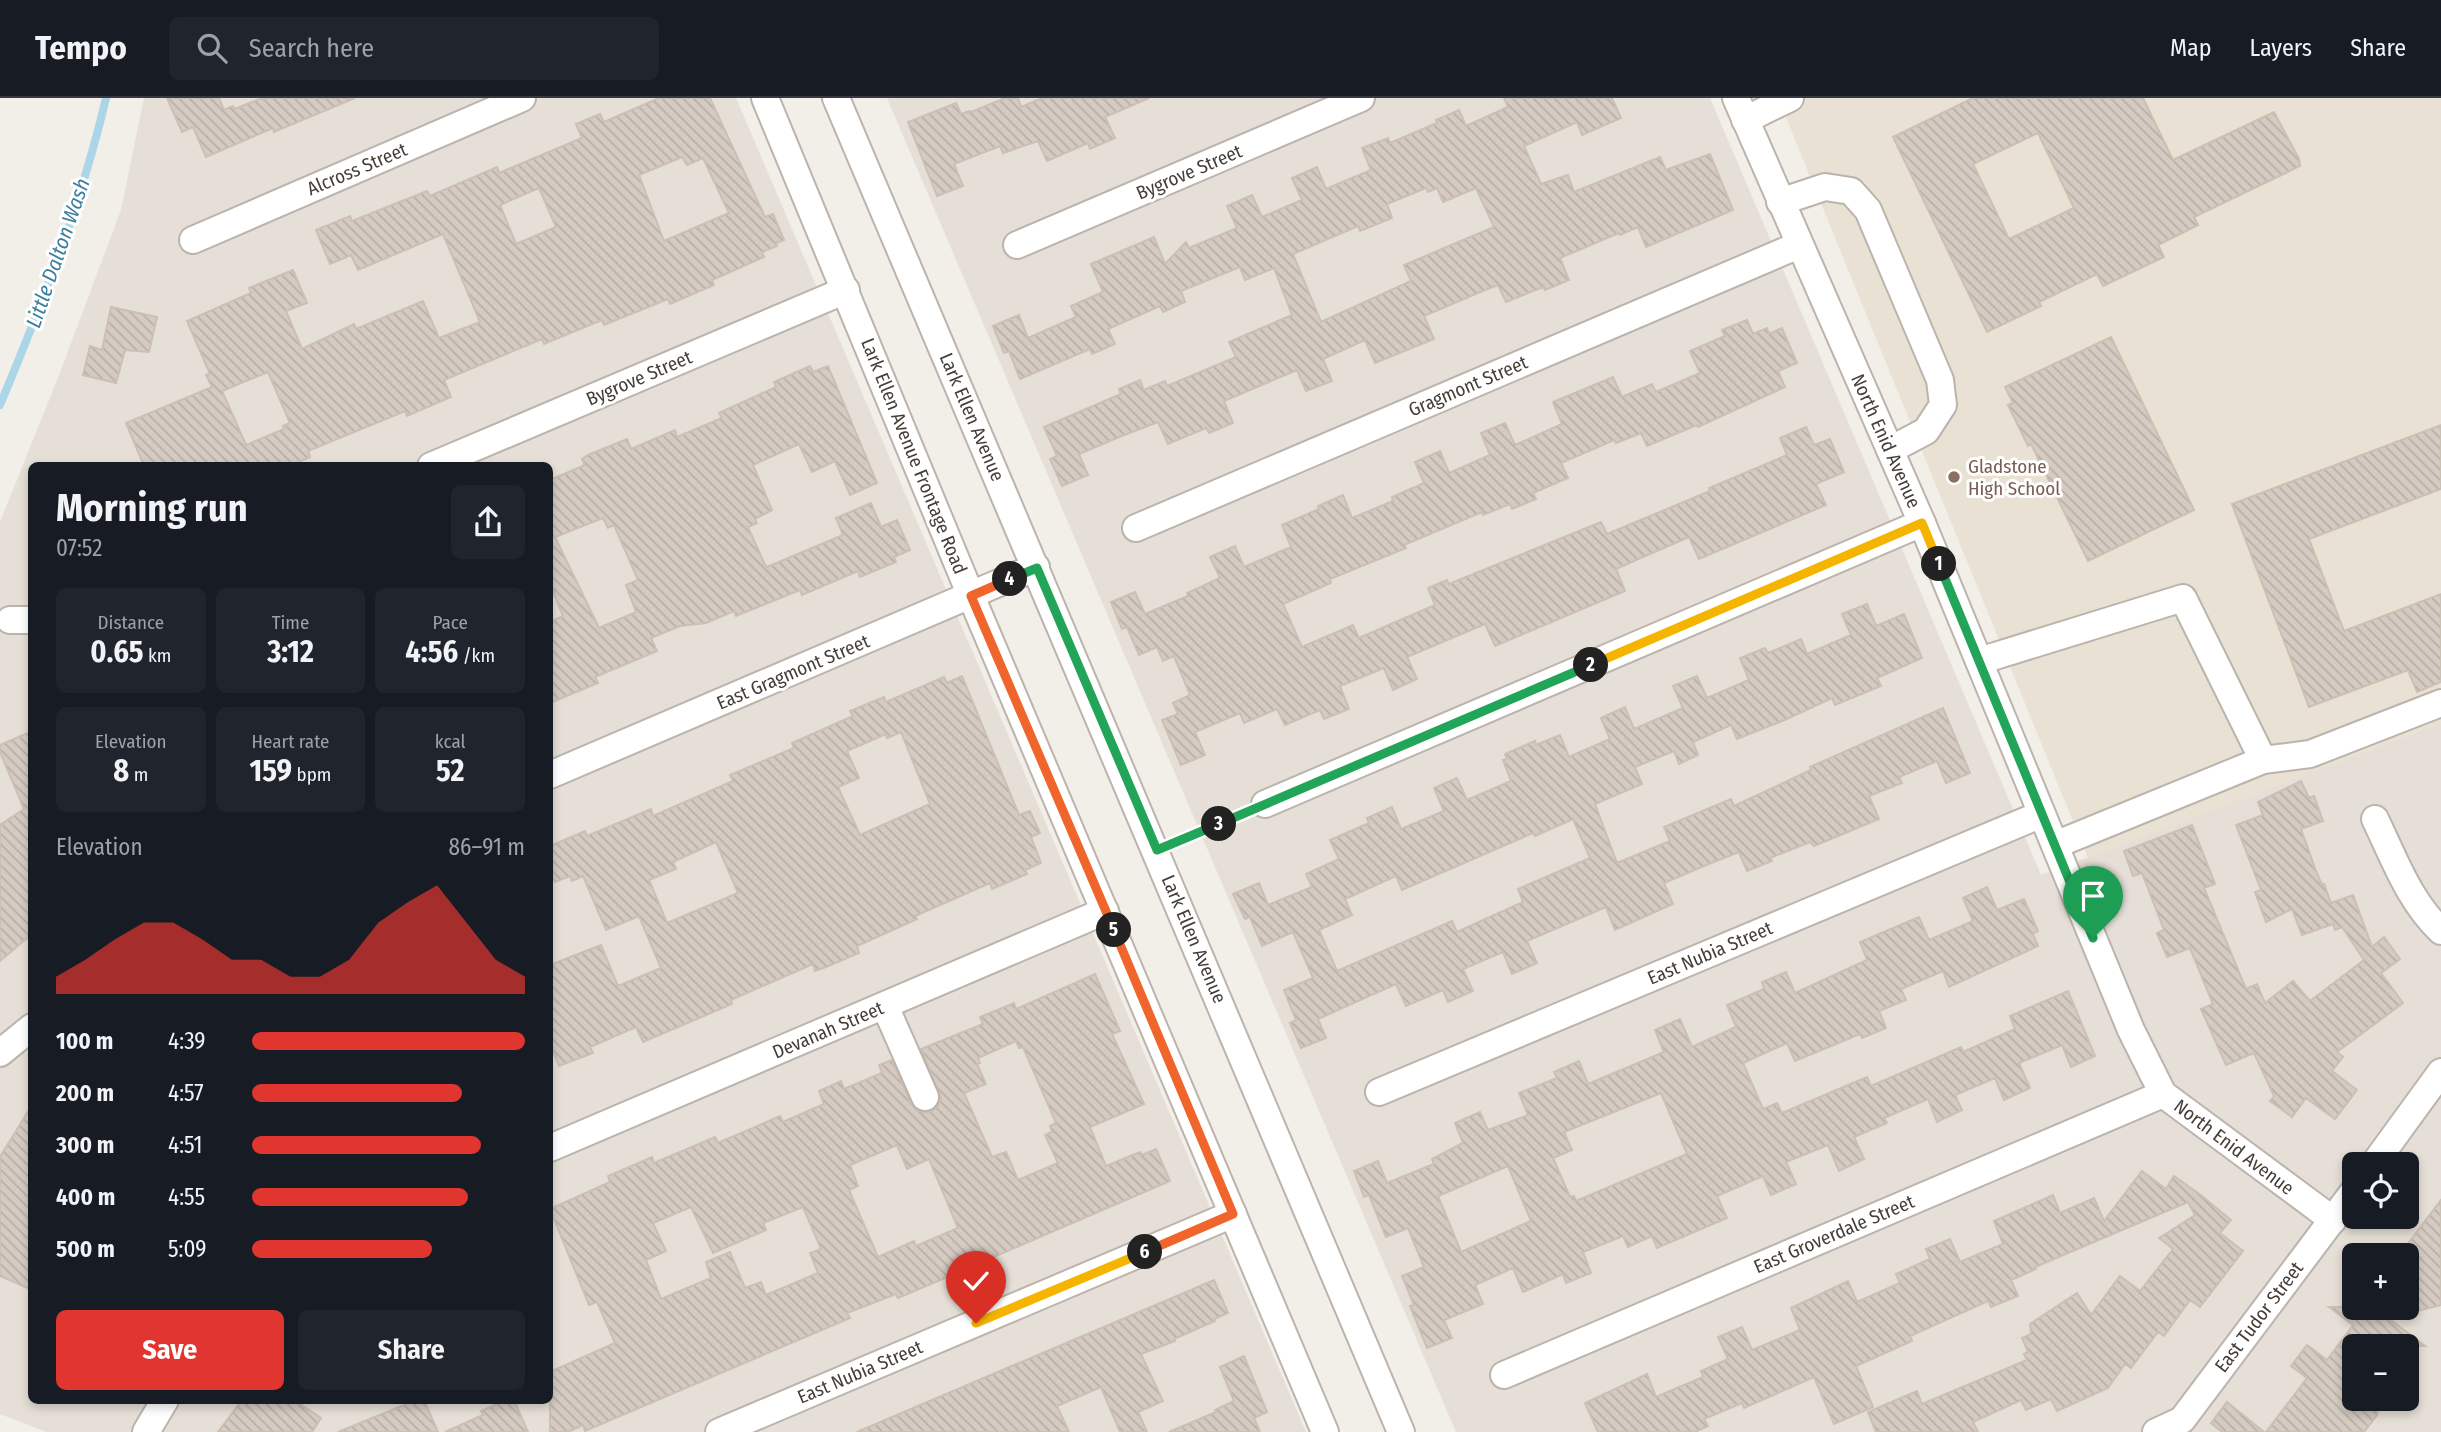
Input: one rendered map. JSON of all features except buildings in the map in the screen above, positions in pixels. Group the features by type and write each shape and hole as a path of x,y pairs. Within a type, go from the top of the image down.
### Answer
{"street":[{"name":"Alcross Street","path":"193,240 522,98"},
{"name":"Lark Ellen Avenue Frontage Road","path":"765,98 971,596 1325,1432"},
{"name":"Lark Ellen Avenue","path":"836,98 1157,850 1401,1432"},
{"name":"Bygrove Street","path":"1017,245 1361,98"},
{"path":"1740,109 1790,98"},
{"name":"North Enid Avenue","path":"1740,109 1922,523 2131,1030 2163,1094 2333,1220"},
{"path":"1780,202 1825,187 1851,191 1868,210 1940,380 1944,405 1926,431 1890,450"},
{"name":"Gragmont Street","path":"1136,527 1799,245"},
{"name":"Bygrove Street","path":"440,462 846,290"},
{"path":"1265,804 1922,523"},
{"name":"East Gragmont Street","path":"553,774 1037,568"},
{"path":"1979,661 2183,598 2263,760"},
{"path":"2055,845 2263,760 2310,754 2441,703"},
{"name":"East Nubia Street","path":"1379,1092 2042,814"},
{"path":"2375,820 2410,892 2431,922 2441,931"},
{"name":"Devanah Street","path":"553,1147 1105,911"},
{"path":"885,1006 925,1097"},
{"path":"0,1053 28,1030"},
{"path":"2383,1152 2441,1072"},
{"name":"East Groverdale Street","path":"1504,1375 2163,1094"},
{"name":"East Tudor Street","path":"2156,1432 2182,1420 2342,1208"},
{"name":"East Nubia Street","path":"719,1432 1233,1214"},
{"path":"146,1432 164,1404"}],"path":[{"path":"1157,850 1265,804"}],"shaded area":[{"path":"144,98 736,98 1306,1432 47,1432 0,1414 0,522 121,210"},
{"path":"887,98 1710,98 2041,875 2441,723 2441,1432 1456,1432"},
{"path":"1778,98 2441,98 2441,723 2088,858"}],"waterway":[{"name":"Little Dalton Wash","path":"0,405 59,253 85,176 106,98"}],"place":[{"name":"Gladstone High School","path":"1954,477"}],"route":[{"path":"976,1323 1233,1214 971,596 1037,568 1157,850 1922,523 2093,938"}]}
